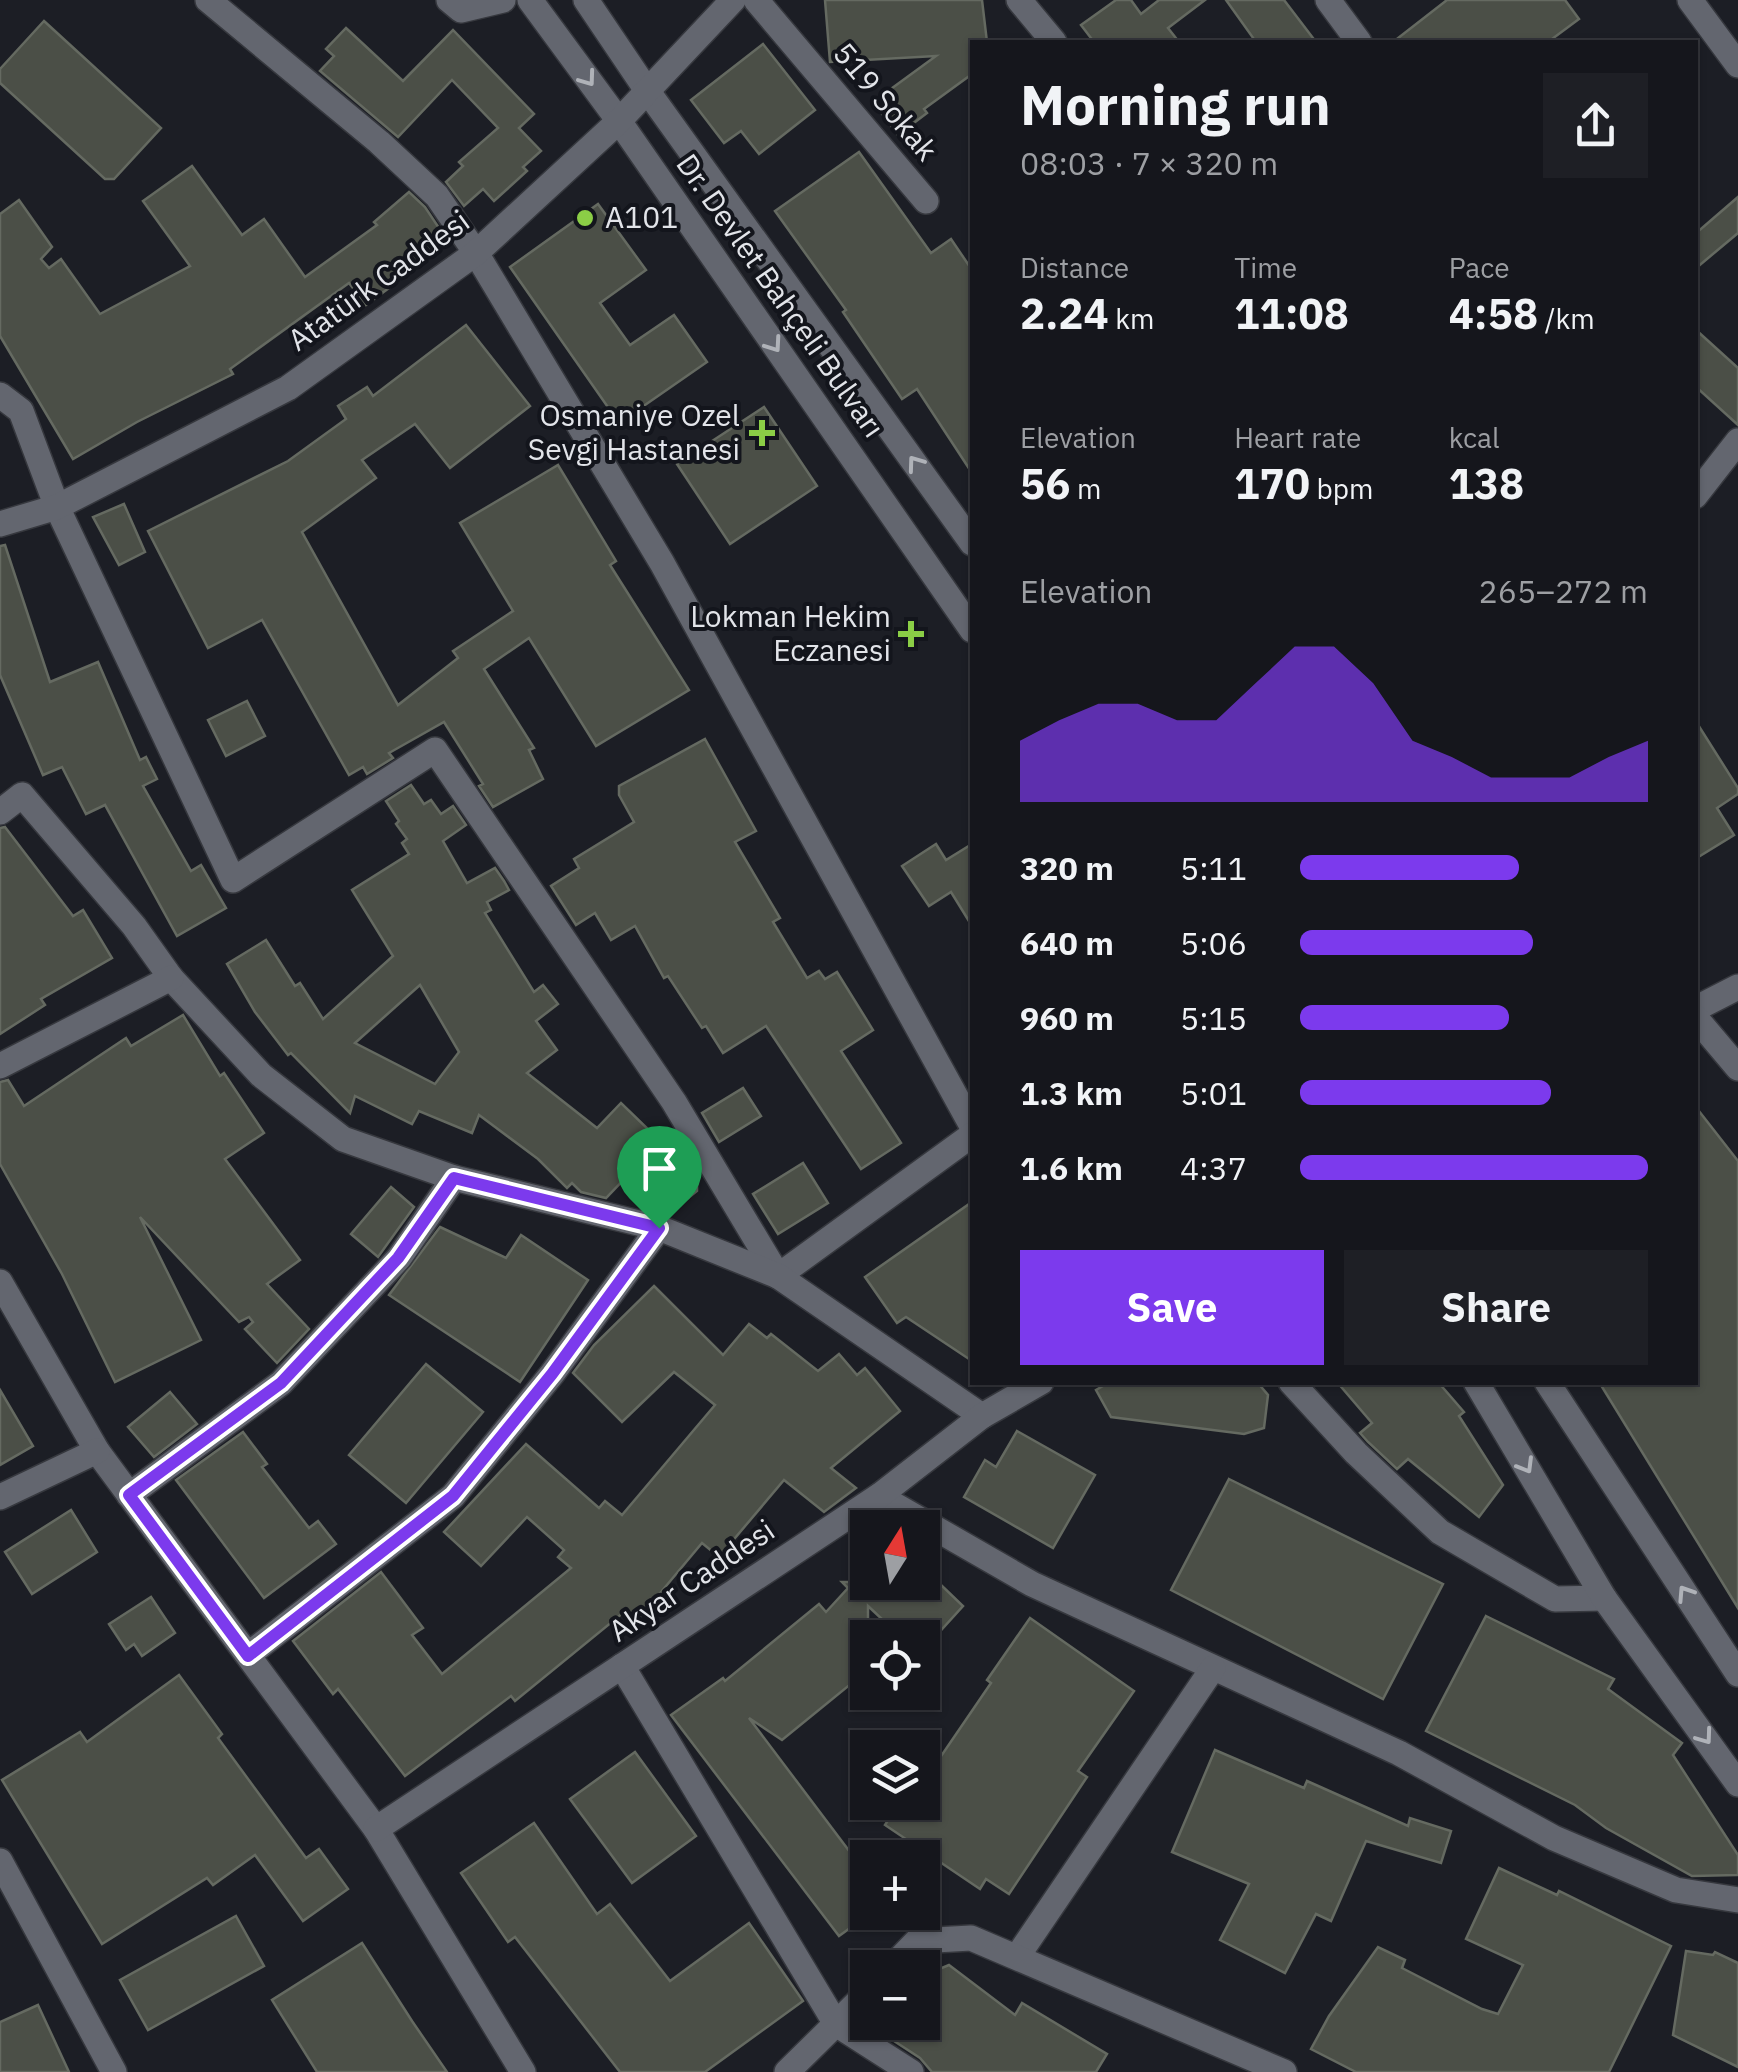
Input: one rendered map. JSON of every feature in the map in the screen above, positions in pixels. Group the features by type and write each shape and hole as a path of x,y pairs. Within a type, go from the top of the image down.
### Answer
{"street":[{"path":"208,0 379,142 437,196 476,253 662,563 970,1122"},
{"path":"449,0 461,10 503,0"},
{"name":"Dr. Devlet Bahçeli Bulvarı","path":"530,0 619,121 970,627"},
{"name":"Dr. Devlet Bahçeli Bulvarı","path":"586,0 646,90 970,539"},
{"name":"Atatürk Caddesi","path":"0,524 57,507 288,388 476,253 619,121 733,0"},
{"name":"519 Sokak","path":"756,0 926,200"},
{"path":"1019,0 1052,40"},
{"path":"1328,0 1358,40"},
{"path":"1690,0 1738,65"},
{"path":"0,395 20,411 57,507 233,880 435,750 674,1102 778,1276"},
{"path":"1698,490 1738,441"},
{"path":"0,812 22,794 134,926 170,978 261,1075 343,1139 454,1178 659,1228 778,1276 982,1416"},
{"path":"0,1066 170,978"},
{"path":"1698,1007 1738,987"},
{"path":"1698,1021 1738,1068"},
{"path":"778,1276 970,1135"},
{"path":"129,1495 281,1383 398,1258 454,1178"},
{"path":"248,1656 453,1496 552,1374 659,1228"},
{"path":"0,1282 96,1451 376,1830 523,2072"},
{"name":"Akyar Caddesi","path":"376,1830 879,1496 982,1416 1036,1385"},
{"path":"1294,1385 1356,1454 1440,1532 1555,1599 1604,1598"},
{"path":"1478,1385 1604,1598 1738,1784"},
{"path":"1549,1385 1738,1674"},
{"path":"0,1497 96,1451"},
{"path":"879,1496 1032,1584 1399,1754 1554,1838 1676,1890 1738,1900"},
{"path":"622,1666 836,2024 910,2072"},
{"path":"1017,1957 1214,1668"},
{"path":"0,1861 114,2072"},
{"path":"908,1950 917,1941 970,1938 1284,2072"},
{"path":"787,2072 850,2010"}],"building":[{"path":"825,0 982,0 987,40 970,40 970,75 924,109 927,113 898,135 873,102 936,56 830,62"},
{"path":"1116,0 1131,0 1141,14 1159,0 1205,0 1168,28 1177,40 1092,40 1081,25"},
{"path":"1226,0 1284,0 1314,40 1255,40"},
{"path":"1447,0 1565,0 1579,19 1551,40 1396,40"},
{"path":"44,21 161,128 114,179 105,179 0,83 0,69"},
{"path":"346,28 403,81 453,30 534,114 519,128 541,151 523,167 527,171 494,201 483,189 464,206 446,182 463,166 459,162 498,128 452,80 398,137 320,71 334,56 326,49"},
{"path":"763,44 815,110 759,154 741,131 724,143 691,100"},
{"path":"859,152 931,253 951,239 970,267 970,470 917,389 902,399 843,312 846,310 775,211"},
{"path":"192,166 242,235 264,219 305,277 377,225 374,222 409,192 425,207 445,237 366,305 349,283 230,369 233,374 73,459 0,336 0,214 19,200 52,247 41,259 49,268 61,259 100,314 190,266 143,201"},
{"path":"1738,197 1738,233 1698,266 1698,231"},
{"path":"598,204 646,270 600,303 630,345 674,315 707,362 619,423 510,267"},
{"path":"466,325 530,406 450,468 415,424 362,460 376,478 302,532 398,705 458,658 453,651 513,611 460,523 558,465 616,561 610,565 689,690 596,746 529,638 484,669 534,748 529,750 543,779 493,807 444,722 389,753 393,758 367,774 363,767 349,775 262,620 208,648 148,531 288,461 346,419 338,406 367,387 373,396"},
{"path":"1698,332 1738,368 1738,425 1698,389"},
{"path":"764,407 817,486 730,544 677,464"},
{"path":"124,504 145,552 119,565 93,517"},
{"path":"5,545 50,682 98,662 140,760 146,757 157,779 143,786 191,871 201,865 226,908 177,936 105,805 86,814 62,767 43,775 0,675 0,546"},
{"path":"247,701 265,736 226,756 208,720"},
{"path":"1698,725 1738,788 1738,794 1717,808 1734,835 1698,857"},
{"path":"705,739 756,831 735,842 780,918 773,922 807,978 819,971 825,979 837,972 873,1030 841,1051 901,1143 861,1169 766,1026 723,1053 668,976 664,978 635,926 611,940 595,913 576,925 551,886 579,868 574,859 634,822 619,795 619,786"},
{"path":"411,785 424,804 431,800 441,814 453,806 466,825 443,841 467,883 495,868 509,890 487,902 491,910 485,913 534,992 543,985 558,1004 536,1021 557,1050 527,1073 597,1128 621,1103 697,1181 697,1191 671,1212 635,1168 606,1198 581,1192 572,1183 567,1188 538,1159 479,1115 472,1133 419,1111 412,1124 355,1096 350,1113 291,1053 288,1055 255,1012 227,964 266,940 295,986 300,983 323,1019 393,956 352,890 409,854 402,843 407,839 386,801","holes":["420,985 459,1052 435,1084 355,1043"]},
{"path":"5,827 73,916 83,910 112,958 41,999 45,1005 0,1034 0,828"},
{"path":"936,844 946,860 970,845 970,923 951,892 929,906 902,866"},
{"path":"183,1015 220,1076 224,1073 264,1133 225,1159 300,1260 267,1284 309,1329 277,1363 245,1329 253,1322 249,1317 239,1322 140,1217 201,1340 115,1382 62,1274 0,1164 0,1082 8,1080 24,1106 126,1038 131,1046"},
{"path":"743,1088 761,1116 719,1142 702,1113"},
{"path":"1698,1110 1738,1161 1738,1608 1601,1385 1698,1385"},
{"path":"803,1163 828,1203 778,1234 753,1194"},
{"path":"391,1187 414,1207 378,1257 351,1234"},
{"path":"970,1203 970,1360 906,1317 897,1323 865,1277"},
{"path":"440,1227 506,1258 521,1235 588,1280 520,1382 389,1295"},
{"path":"654,1286 723,1355 749,1324 767,1338 771,1334 818,1371 839,1354 857,1375 865,1368 900,1411 831,1468 856,1488 824,1512 784,1480 719,1557 702,1543 636,1622 624,1612 515,1701 511,1696 405,1776 338,1689 333,1694 293,1641 381,1572 423,1628 412,1635 442,1674 571,1568 558,1557 564,1550 527,1517 481,1566 444,1532 526,1444 599,1508 605,1501 622,1515 715,1405 674,1372 622,1422 573,1373 594,1345"},
{"path":"426,1364 483,1412 406,1503 349,1455"},
{"path":"1105,1385 1260,1385 1268,1395 1264,1428 1244,1434 1111,1417 1096,1390"},
{"path":"1340,1385 1441,1385 1464,1412 1459,1416 1503,1485 1479,1517 1408,1459 1397,1469 1360,1433 1372,1423"},
{"path":"0,1390 33,1446 0,1465"},
{"path":"170,1392 197,1424 154,1457 128,1427"},
{"path":"1017,1431 1095,1475 1053,1548 964,1497 985,1460 996,1467"},
{"path":"243,1432 267,1464 262,1467 309,1528 318,1521 336,1544 264,1598 176,1480"},
{"path":"1229,1479 1443,1584 1383,1699 1171,1590"},
{"path":"71,1510 97,1552 32,1594 5,1552"},
{"path":"842,1582 850,1582 850,1600 940,1600 940,1584 963,1606 940,1631 940,1620 883,1620 868,1606 868,1620 850,1620 850,1685 782,1740 749,1718 850,1852 850,1928 839,1936 671,1715 723,1678 725,1681 819,1604 826,1612 848,1588"},
{"path":"151,1597 175,1633 142,1656 134,1644 126,1650 109,1624"},
{"path":"1486,1616 1614,1679 1608,1689 1682,1743 1673,1755 1738,1855 1738,1875 1692,1876 1606,1828 1575,1805 1426,1731"},
{"path":"1030,1618 1134,1691 1078,1771 1087,1777 1009,1894 986,1879 980,1889 940,1862 940,1840 907,1840 885,1825 888,1820 940,1820 940,1758 991,1683 987,1680"},
{"path":"179,1675 222,1734 218,1738 306,1858 319,1849 348,1889 303,1921 255,1855 213,1885 207,1878 102,1944 2,1780 80,1732 87,1742"},
{"path":"1215,1750 1304,1788 1307,1781 1408,1826 1410,1818 1451,1831 1441,1863 1366,1841 1331,1921 1316,1914 1285,1973 1220,1940 1249,1884 1172,1852"},
{"path":"635,1752 696,1836 632,1883 570,1799"},
{"path":"534,1823 597,1914 610,1904 670,1981 749,1923 803,2001 705,2072 620,2072 515,1937 508,1942 461,1873"},
{"path":"1499,1868 1557,1895 1559,1891 1671,1946 1609,2072 1356,2072 1311,2049 1329,2016 1378,1947 1405,1960 1402,1968 1498,2014 1523,1965 1466,1939"},
{"path":"236,1916 264,1966 148,2030 120,1980"},
{"path":"362,1943 447,2072 317,2072 272,2000"},
{"path":"1686,1951 1713,1955 1715,1952 1738,1963 1738,2067 1673,2035"},
{"path":"949,1965 1015,2015 1022,2003 1107,2054 1096,2072 932,2072 920,2058 892,2040 940,2040 940,1969"},
{"path":"38,2005 69,2072 0,2072 0,2022"}],"place":[{"name":"A101","path":"585,218"},
{"name":"Osmaniye Ozel Sevgi Hastanesi","path":"762,433"},
{"name":"Lokman Hekim Eczanesi","path":"911,634"}],"route":[{"path":"454,1178 659,1228 552,1374 453,1496 248,1656 129,1495 281,1383 398,1258 454,1178"}]}
